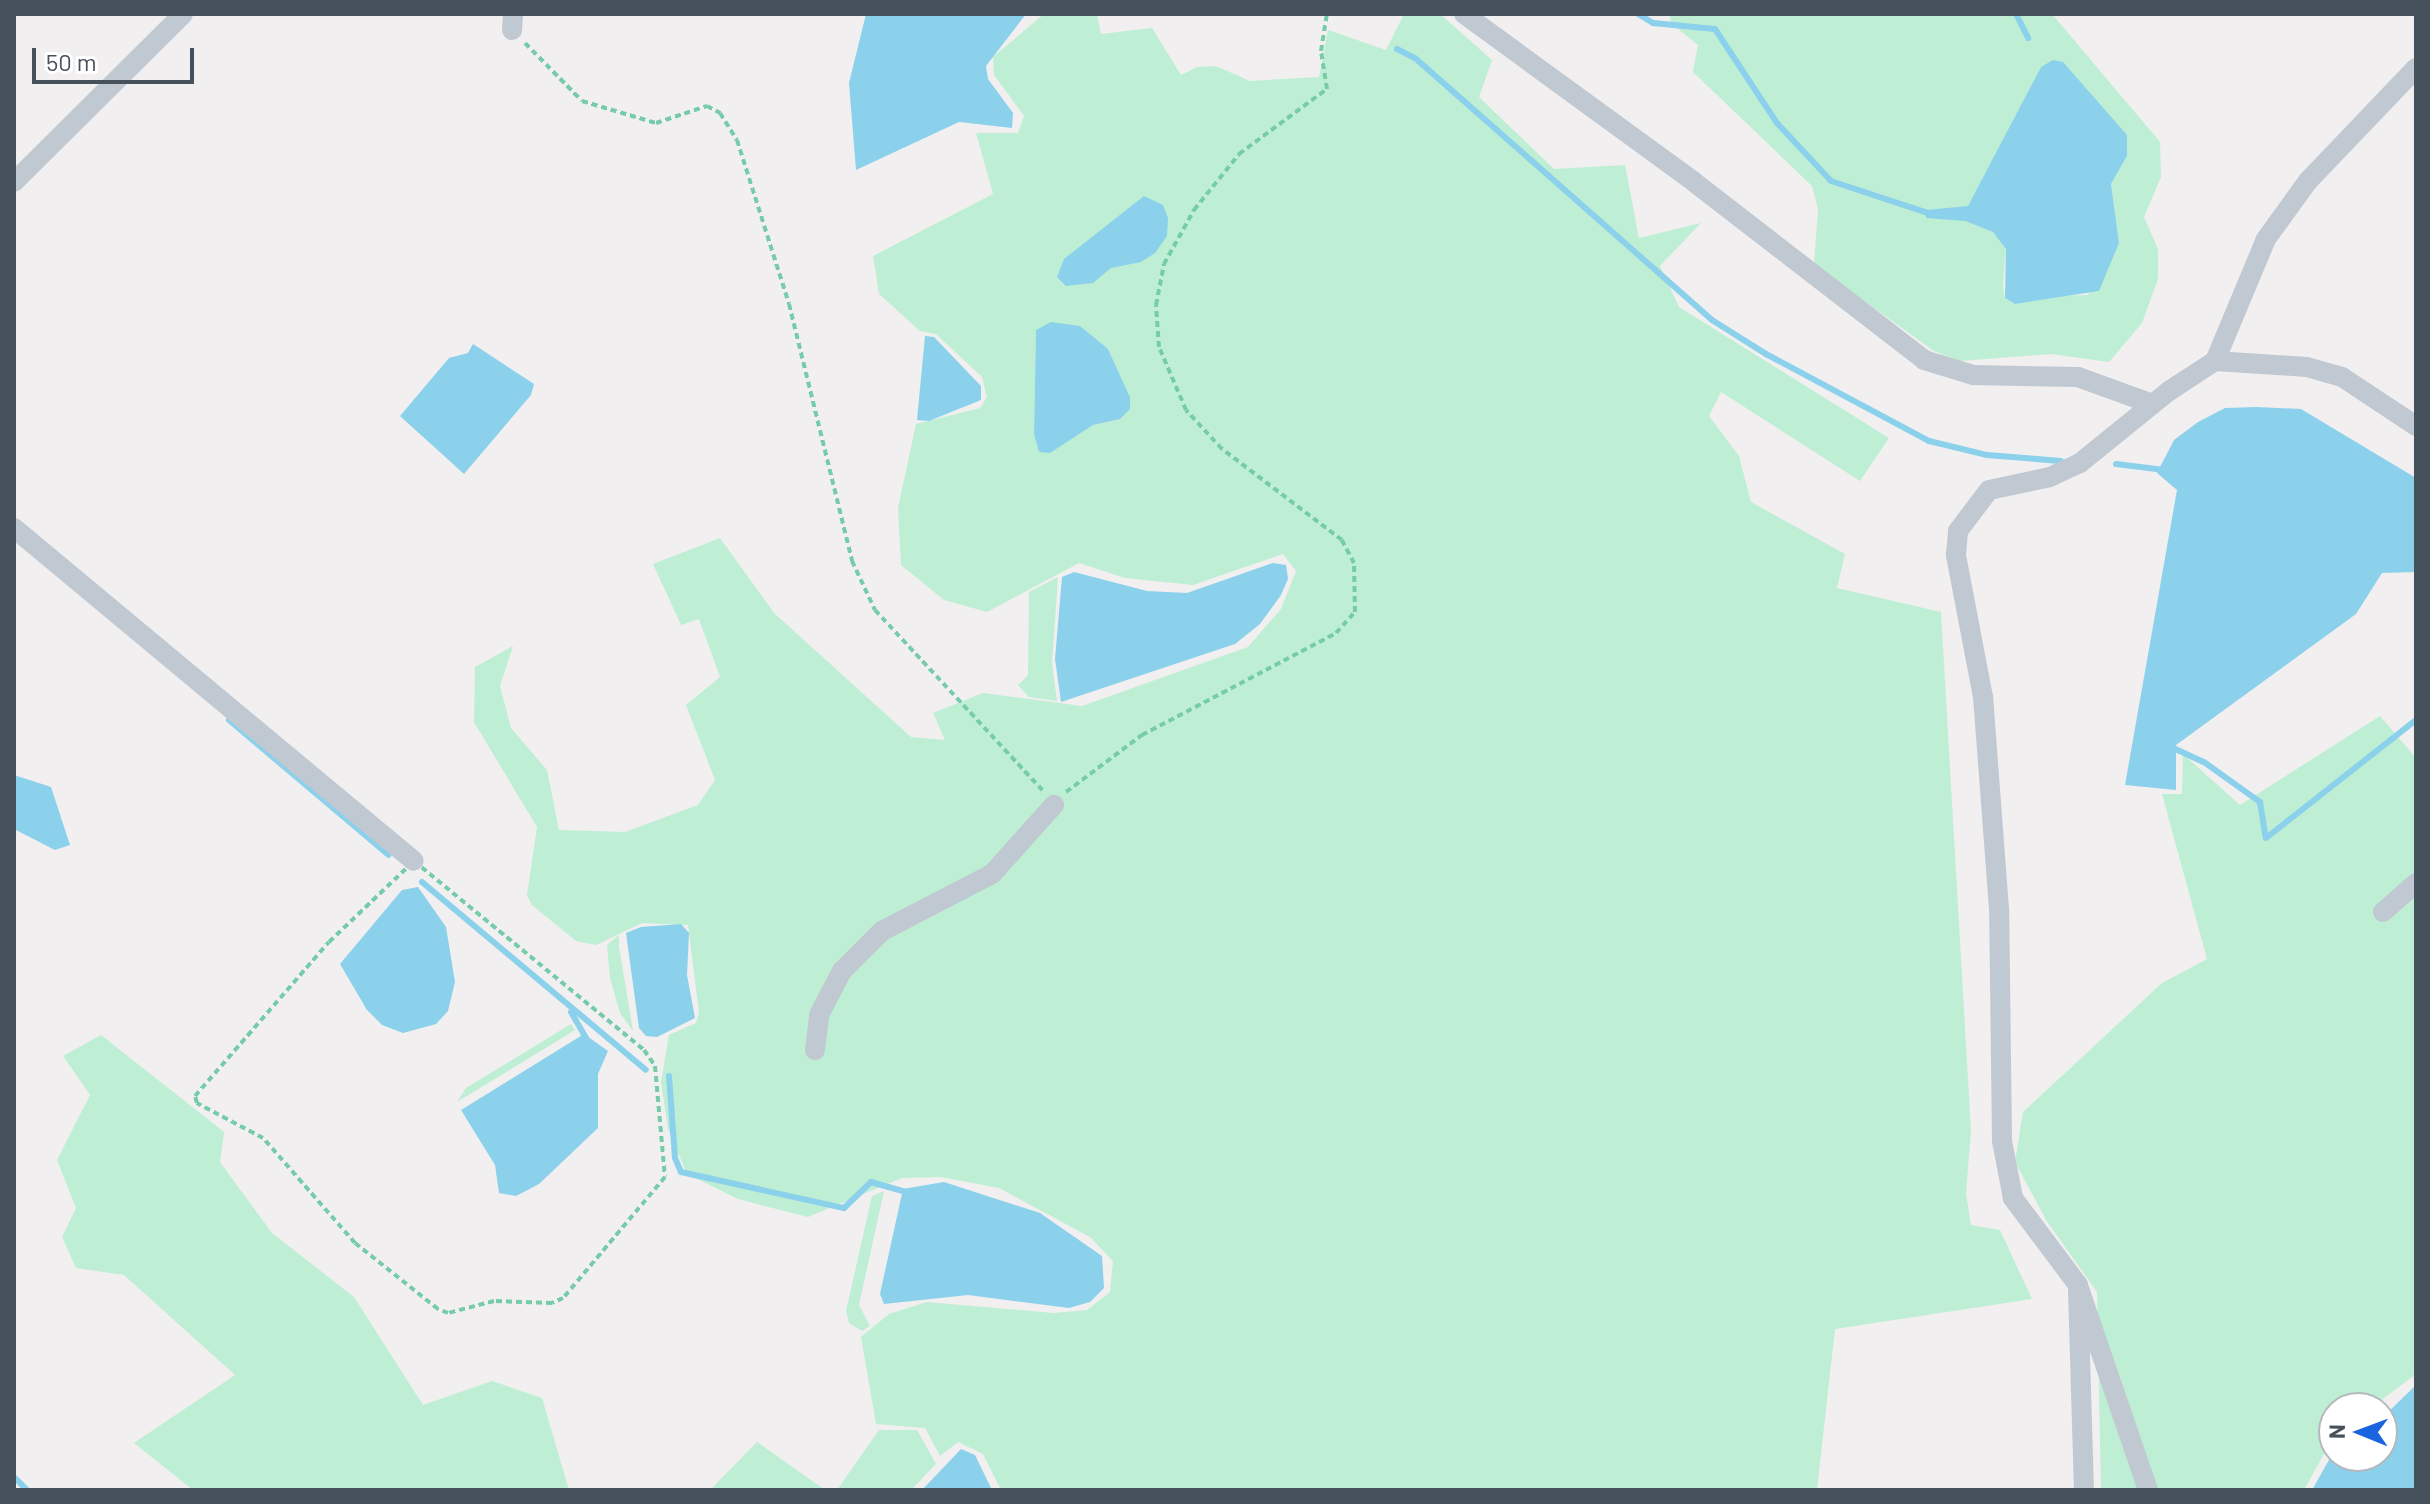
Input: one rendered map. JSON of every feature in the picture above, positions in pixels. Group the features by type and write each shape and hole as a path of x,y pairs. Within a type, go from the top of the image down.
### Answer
{"street":[{"path":"14,182 183,14"},
{"path":"1464,14 1694,182 1924,360 1973,375 2078,377 2152,404"},
{"path":"2148,1490 2078,1285 2013,1198 2002,1141 1997,879 1983,697 1958,569 1958,531 1989,490 2050,477 2080,463 2152,404 2215,361 2266,239 2308,181 2416,68"},
{"path":"2215,361 2307,367 2342,377 2416,426"},
{"path":"14,528 414,861"},
{"path":"815,1050 819,1015 842,971 882,931 992,874 1054,805"},
{"path":"2383,912 2416,883"},
{"path":"2078,1285 2084,1490"}],"path":[{"path":"512,22 582,101 656,123 707,106 720,113 737,140 784,289 852,561 869,598 1054,805 1142,735 1336,633 1355,612 1354,563 1342,540 1222,449 1186,410 1159,347 1156,305 1164,264 1194,210 1239,154 1327,89 1321,51 1327,14"},
{"path":"414,861 644,1050 655,1066 665,1177 563,1298 552,1303 494,1301 448,1313 438,1309 355,1243 263,1138 197,1103 195,1096 312,961 414,861"}],"green space":[{"path":"1044,14 1097,14 1101,34 1152,28 1181,75 1197,67 1216,66 1250,81 1319,77 1328,30 1386,50 1404,14 1440,14 1492,60 1479,97 1554,169 1625,165 1639,238 1701,223 1660,266 1679,307 1889,438 1860,481 1721,392 1709,416 1739,456 1751,502 1845,554 1837,588 1941,612 1971,1131 1966,1194 1971,1225 2000,1230 2032,1299 1835,1329 1817,1490 1001,1490 983,1454 958,1442 940,1456 925,1428 876,1424 861,1337 889,1314 927,1302 1054,1313 1087,1310 1110,1292 1113,1261 1090,1237 999,1188 941,1177 902,1178 808,1217 738,1199 687,1174 668,1129 661,1082 669,1035 696,1023 699,1012 688,925 642,923 596,945 576,941 532,905 527,895 537,827 474,722 475,667 513,646 500,686 511,728 547,770 559,830 625,832 698,805 715,780 686,705 720,677 699,619 681,625 653,564 720,538 774,613 911,737 945,740 933,713 983,693 1082,706 1248,647 1281,609 1296,571 1283,554 1193,585 1125,578 1079,563 987,612 944,600 901,565 898,508 916,424 980,408 987,397 982,377 936,334 920,331 879,294 873,256 993,194 976,133 1018,133 1024,116 994,75 993,57","holes":["1036,330 1108,349 1130,397 1120,419 1093,425 1039,452 1034,435"]},
{"path":"1669,14 2052,14 2160,142 2161,177 2144,217 2158,249 2158,279 2142,323 2109,362 2051,354 1960,361 1934,351 1814,265 1818,209 1812,186 1693,72 1698,45 1672,24","holes":["2041,67 2127,156 2111,184 2119,243 2088,295 2044,296 2015,304 2005,298 2006,248 1993,232 1965,221 1968,207"]},
{"path":"1058,577 1052,663 1057,701 1029,697 1018,685 1028,675 1029,592"},
{"path":"2380,716 2416,758 2416,1374 2392,1392 2318,1392 2318,1465 2304,1490 2101,1490 2097,1292 2046,1220 2015,1162 2023,1112 2162,983 2207,959 2162,794 2182,794 2183,754 2240,805"},
{"path":"619,935 633,1031 620,1013 610,978 607,945"},
{"path":"571,1024 575,1030 457,1102 466,1088"},
{"path":"101,1035 224,1132 220,1162 272,1233 354,1297 423,1405 492,1381 542,1398 569,1490 193,1490 134,1443 235,1375 124,1275 76,1268 62,1237 76,1208 57,1160 90,1095 63,1056"},
{"path":"884,1191 859,1305 870,1326 862,1331 849,1323 846,1311 872,1196"},
{"path":"879,1430 917,1430 936,1464 911,1490 837,1490"},
{"path":"757,1442 825,1490 710,1490"}],"water":[{"path":"866,14 1026,14 986,66 988,79 1013,113 1012,128 959,122 856,170 849,83"},
{"path":"2053,60 2063,62 2127,135 2127,156 2111,184 2119,243 2099,291 2015,304 2005,298 2006,249 1993,232 1965,221 1926,218 1926,210 1968,206 2041,67"},
{"path":"1144,196 1163,205 1168,218 1167,236 1155,253 1141,262 1111,268 1093,283 1066,286 1057,277 1064,259"},
{"path":"1051,322 1080,326 1108,349 1130,397 1130,409 1120,419 1093,425 1050,453 1039,452 1034,435 1036,330"},
{"path":"925,336 934,337 981,386 981,400 929,421 917,420"},
{"path":"473,344 534,384 531,395 464,474 400,416 449,358 468,353"},
{"path":"2225,408 2301,409 2416,478 2416,572 2382,573 2356,614 2176,745 2176,790 2125,785 2177,490 2157,473 2174,440 2198,422"},
{"path":"1273,563 1286,565 1288,579 1281,595 1260,624 1235,644 1061,702 1055,659 1062,577 1074,572 1147,591 1187,593"},
{"path":"14,775 51,787 70,845 55,850 14,829"},
{"path":"418,887 446,927 455,982 448,1011 436,1024 403,1033 382,1025 367,1010 340,964 402,890"},
{"path":"681,924 689,933 687,975 695,1018 657,1037 646,1036 639,1028 626,933 641,927"},
{"path":"584,1034 608,1051 598,1074 598,1128 539,1184 516,1196 499,1193 495,1165 461,1110"},
{"path":"944,1182 1040,1213 1102,1256 1104,1288 1090,1302 1069,1308 968,1295 884,1304 880,1294 903,1189"},
{"path":"2416,1385 2416,1490 2312,1490 2322,1472 2398,1472 2398,1402"},
{"path":"961,1449 975,1455 992,1490 922,1490"}],"waterway":[{"path":"1638,14 1653,23 1715,29 1777,123 1831,181 1931,214"},
{"path":"2016,14 2028,38"},
{"path":"1397,49 1415,58 1712,320 1766,354 1929,441 1987,455 2061,461"},
{"path":"2116,464 2165,470"},
{"path":"229,720 389,855"},
{"path":"2169,746 2204,762 2260,802 2266,838 2416,720"},
{"path":"422,882 646,1070"},
{"path":"571,1012 587,1040"},
{"path":"669,1076 675,1158 681,1172 844,1208 871,1182 907,1192"},
{"path":"14,1477 27,1490"}]}
